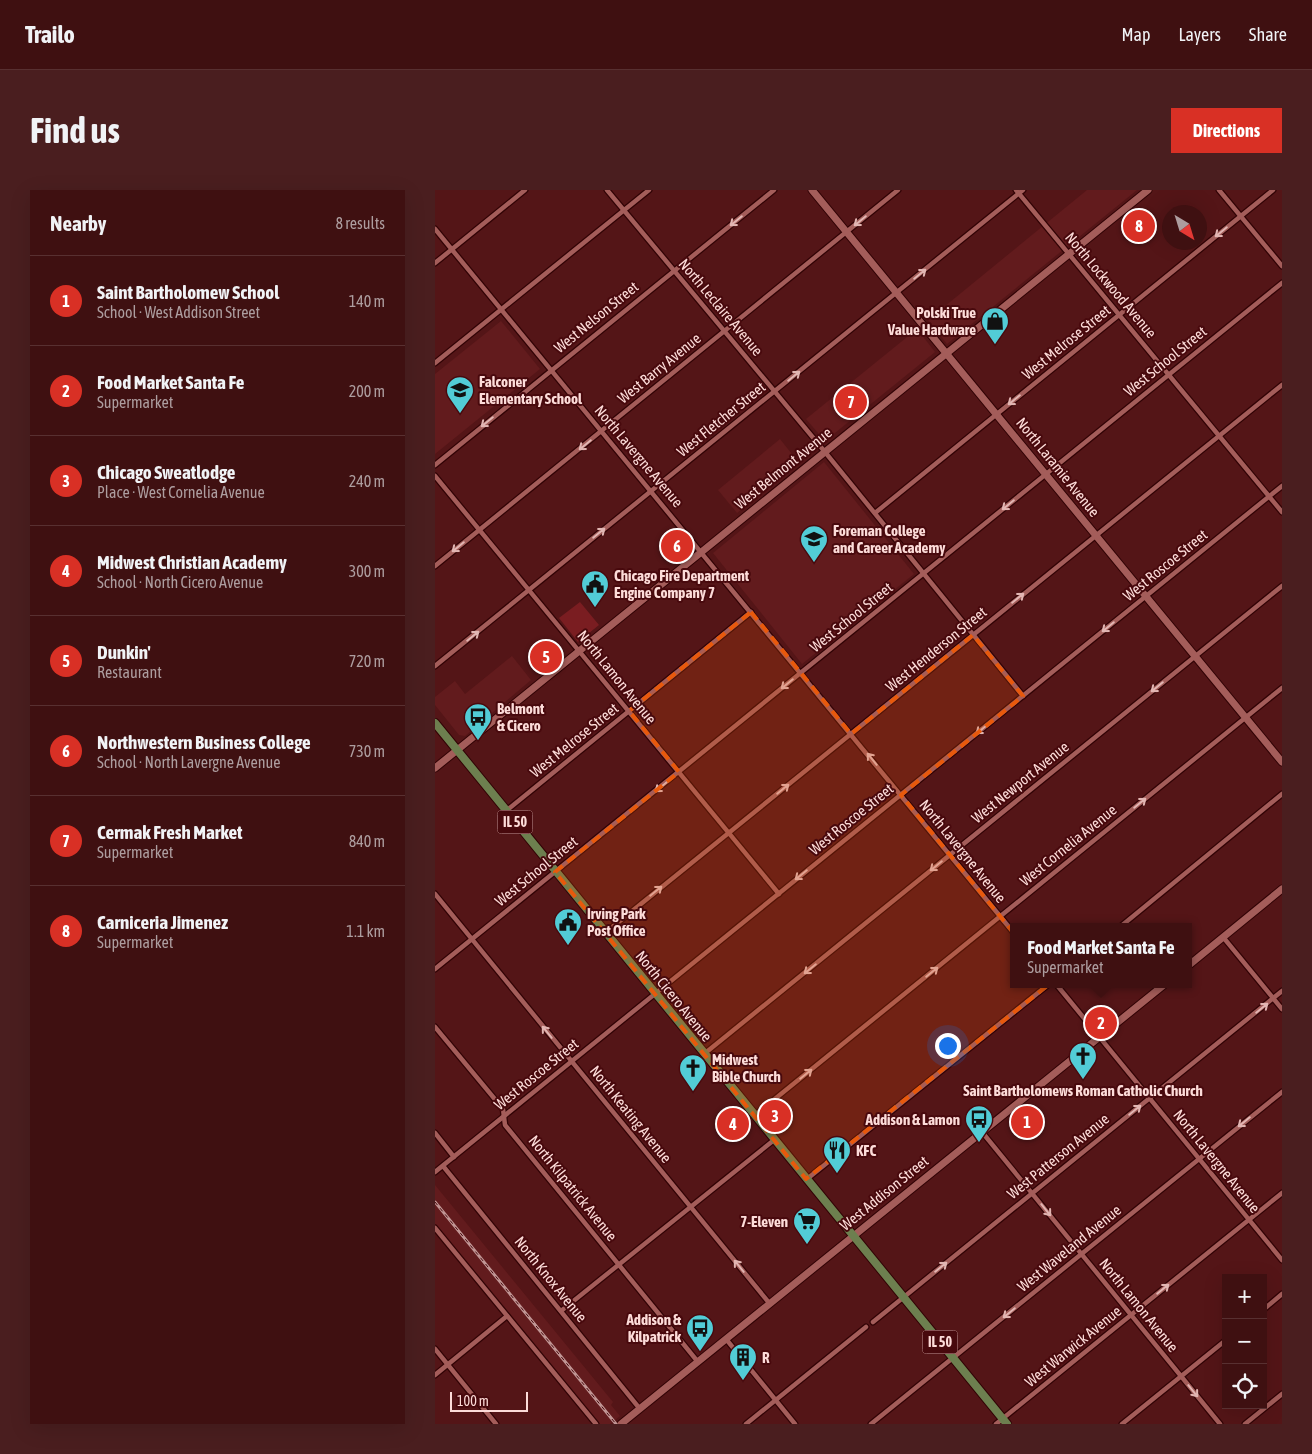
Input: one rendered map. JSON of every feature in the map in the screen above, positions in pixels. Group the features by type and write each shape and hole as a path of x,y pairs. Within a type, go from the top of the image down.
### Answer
{"main road":[{"name":"North Cicero Avenue","path":"435,723 806,1180 1005,1421"}],"street":[{"path":"435,263 525,190"},
{"name":"North Leclaire Avenue","path":"607,190 825,452 1023,696"},
{"path":"435,364 649,190"},
{"name":"West Nelson Street","path":"435,465 774,190"},
{"name":"North Laramie Avenue","path":"812,190 1282,762"},
{"name":"West Barry Avenue","path":"435,566 898,190"},
{"name":"West Belmont Avenue","path":"435,768 1148,190"},
{"path":"1219,190 1282,266"},
{"name":"West Melrose Street","path":"875,513 1273,190"},
{"name":"North Lockwood Avenue","path":"1019,191 1282,512"},
{"name":"West Fletcher Street","path":"435,666 897,293 1019,191"},
{"name":"North Lavergne Avenue","path":"435,229 1010,928"},
{"name":"West School Street","path":"435,969 1282,283"},
{"name":"West Henderson Street","path":"605,932 1282,385"},
{"name":"North Lamon Avenue","path":"435,476 779,894"},
{"name":"West Roscoe Street","path":"435,1172 1282,486"},
{"name":"West Newport Avenue","path":"704,1054 1282,586"},
{"name":"West Melrose Street","path":"506,811 751,612"},
{"name":"West Cornelia Avenue","path":"754,1116 1282,688"},
{"path":"1125,923 1282,794"},
{"path":"1192,963 1282,889"},
{"name":"North Keating Avenue","path":"435,894 770,1304"},
{"path":"1223,937 1282,1009"},
{"path":"806,1180 1044,988"},
{"name":"North Lavergne Avenue","path":"1059,988 1282,1260"},
{"name":"West Addison Street","path":"621,1424 1160,988"},
{"name":"West Patterson Avenue","path":"873,1322 1282,991"},
{"name":"North Kilpatrick Avenue","path":"435,1027 503,1109 505,1125 698,1362"},
{"name":"West Waveland Avenue","path":"871,1424 1282,1092"},
{"name":"North Lamon Avenue","path":"982,1132 1220,1424"},
{"path":"435,1133 454,1157"},
{"path":"561,1311 774,1140"},
{"name":"North Knox Avenue","path":"443,1166 640,1409"},
{"name":"West Warwick Avenue","path":"996,1424 1005,1421 1131,1315 1282,1193"},
{"path":"435,1228 596,1424"},
{"path":"1267,1307 1282,1294"},
{"path":"435,1375 507,1316"},
{"path":"746,1424 866,1327"},
{"path":"726,1339 795,1424"},
{"path":"1121,1424 1222,1343"},
{"path":"435,1349 496,1424"},
{"path":"1245,1424 1282,1394"}],"highlighted area":[{"path":"751,612 851,734 973,635 1023,696 901,795 1053,981 806,1179 555,872 679,772 629,711"}],"shaded area":[{"path":"1087,190 1137,190 947,344 928,320"},
{"name":"Falconer Elementary School","path":"501,321 540,369 435,454 435,374"},
{"path":"917,329 935,352 825,441 806,419"},
{"path":"780,439 799,463 737,513 718,490"},
{"name":"Foreman College and Career Academy","path":"824,462 914,574 802,664 713,553"},
{"path":"580,602 599,625 578,642 559,618"},
{"path":"512,656 531,680 465,736 459,735 435,705 435,697 455,681 465,694"},
{"path":"435,1185 613,1402 611,1405 620,1416 610,1424 598,1424 435,1224"}],"railway":[{"path":"435,1202 616,1424"}],"place":[{"name":"Carniceria Jimenez","path":"1139,226"},
{"name":"Polski True Value Hardware","path":"995,345"},
{"name":"Cermak Fresh Market","path":"851,402"},
{"name":"Falconer Elementary School","path":"460,414"},
{"name":"Northwestern Business College","path":"677,546"},
{"name":"Foreman College and Career Academy","path":"814,563"},
{"name":"Chicago Fire Department Engine Company 7","path":"595,608"},
{"name":"Dunkin'","path":"546,657"},
{"name":"Belmont & Cicero","path":"478,741"},
{"name":"Irving Park Post Office","path":"568,946"},
{"name":"Food Market Santa Fe","path":"1101,1023"},
{"name":"Saint Bartholomews Roman Catholic Church","path":"1083,1080"},
{"name":"Midwest Bible Church","path":"693,1092"},
{"name":"Chicago Sweatlodge","path":"775,1116"},
{"name":"Saint Bartholomew School","path":"1027,1122"},
{"name":"Midwest Christian Academy","path":"733,1124"},
{"name":"Addison & Lamon","path":"979,1143"},
{"name":"KFC","path":"837,1174"},
{"name":"7-Eleven","path":"807,1245"},
{"name":"Addison & Kilpatrick","path":"700,1352"},
{"name":"R","path":"743,1381"}]}
